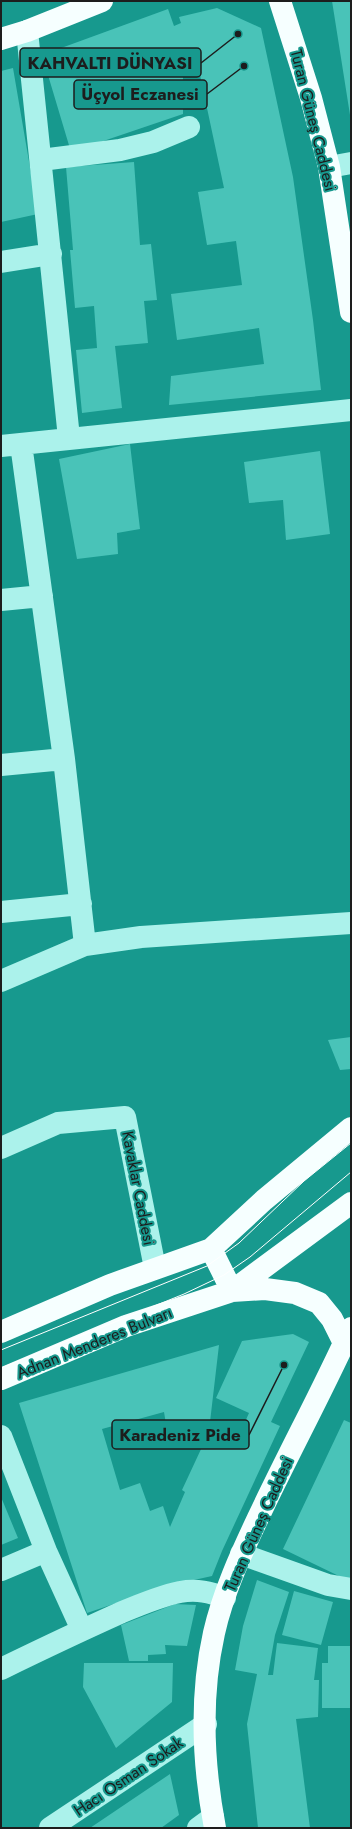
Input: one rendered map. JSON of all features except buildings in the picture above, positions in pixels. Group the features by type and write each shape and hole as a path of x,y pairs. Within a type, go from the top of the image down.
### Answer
{"main road":[{"path":"1,39 27,31 102,1"},
{"path":"267,1 283,8"},
{"name":"Turan Güneş Caddesi","path":"283,8 311,98 329,167 351,312"},
{"path":"1,1332 155,1268 211,1249 264,1200 351,1128"},
{"name":"Adnan Menderes Bulvarı","path":"1,1379 126,1326 232,1291 351,1202"},
{"path":"211,1249 232,1291 265,1288 296,1293 319,1303 349,1339"},
{"name":"Turan Güneş Caddesi","path":"209,1824 206,1767 206,1695 214,1632 241,1554 277,1477 349,1339"}],"street":[{"path":"27,31 69,438"},
{"path":"41,160 120,150 153,142 189,127"},
{"path":"329,167 351,163"},
{"path":"1,262 51,254"},
{"path":"85,945 64,759 42,596 11,445 351,410"},
{"path":"1,600 42,596"},
{"path":"1,765 64,759"},
{"path":"1,912 81,904"},
{"path":"1,981 85,945 141,937 351,923"},
{"name":"Kavaklar Caddesi","path":"1,1148 58,1123 125,1117 155,1268"},
{"path":"1,1436 46,1551 82,1630"},
{"path":"1,1570 46,1551"},
{"path":"241,1554 328,1585 351,1589"},
{"path":"1,1669 82,1630 161,1597 181,1592 208,1591 225,1598"},
{"name":"Hacı Osman Sokak","path":"50,1828 206,1724"}],"tram line":[{"path":"1,1350 207,1266 239,1243 304,1181 351,1143"},
{"path":"1,1368 184,1294 224,1275 250,1257 351,1172"}],"place":[{"name":"KAHVALTI DÜNYASI","path":"238,34"},
{"name":"Üçyol Eczanesi","path":"244,66"},
{"name":"Karadeniz Pide","path":"284,1365"}]}
